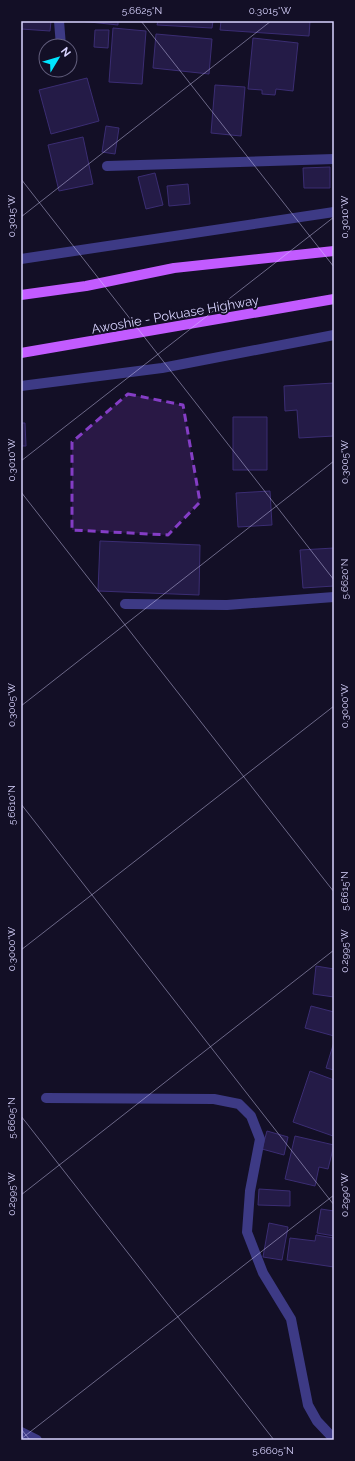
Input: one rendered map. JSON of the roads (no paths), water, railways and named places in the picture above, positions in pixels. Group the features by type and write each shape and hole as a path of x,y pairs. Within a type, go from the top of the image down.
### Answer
{"main road":[{"path":"21,295 86,286 174,268 334,252"},
{"name":"Awoshie - Pokuase Highway","path":"21,353 334,299"}],"street":[{"path":"59,21 60,38"},
{"path":"107,166 334,159"},
{"path":"21,259 334,212"},
{"path":"21,386 162,368 334,335"},
{"path":"125,604 227,605 334,597"},
{"path":"46,1098 214,1099 239,1104 251,1116 260,1139 250,1190 247,1232 263,1272 291,1319 308,1405 317,1421 334,1439"},
{"path":"21,1432 37,1440"}]}
